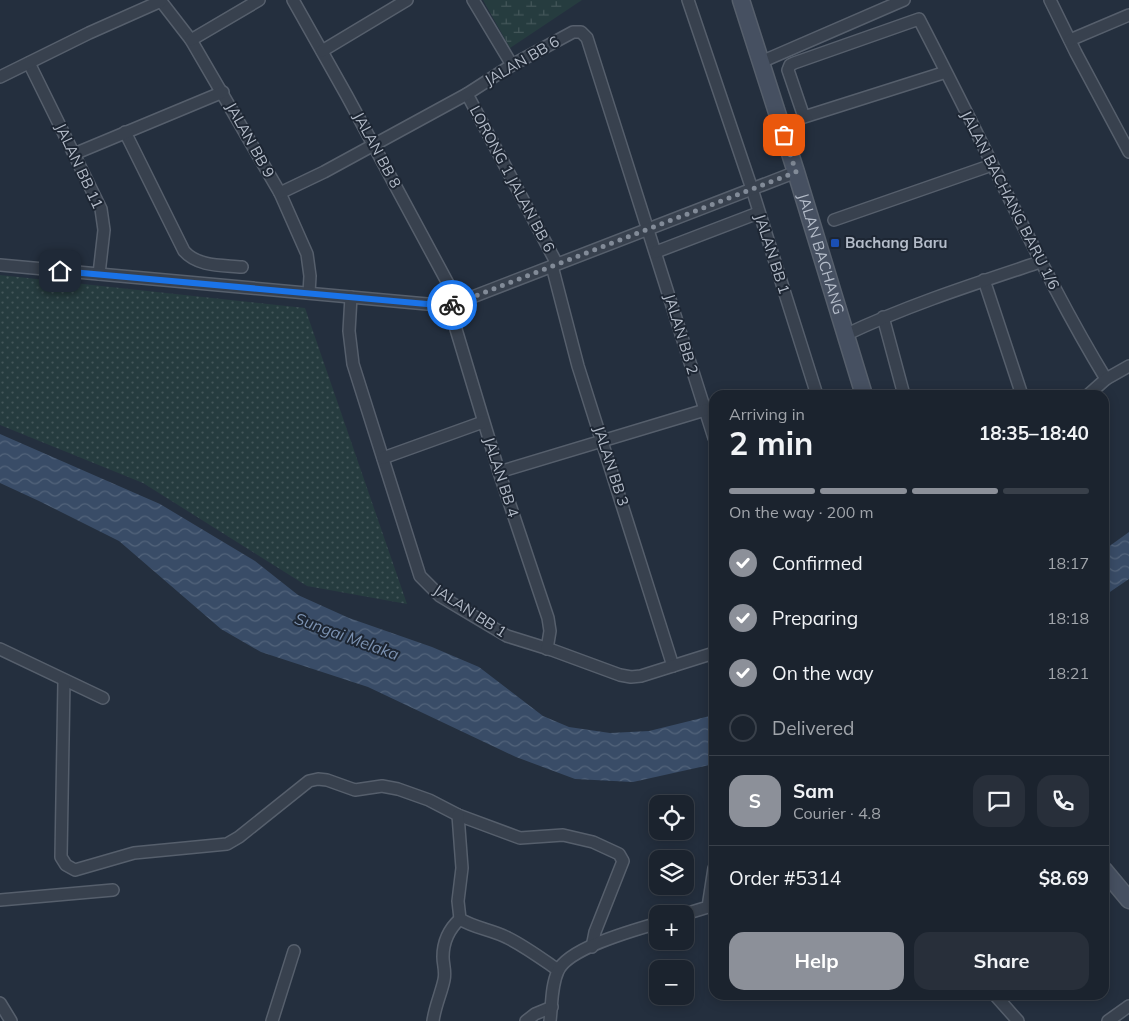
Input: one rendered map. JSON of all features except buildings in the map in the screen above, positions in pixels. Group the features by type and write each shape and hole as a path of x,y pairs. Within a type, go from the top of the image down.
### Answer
{"street":[{"path":"0,76 160,0"},
{"name":"JALAN BB 9","path":"160,0 192,40 280,193 307,254 310,276 309,293"},
{"path":"192,40 259,0"},
{"name":"JALAN BB 8","path":"293,0 374,145 454,304"},
{"path":"322,51 407,0"},
{"path":"473,0 512,65"},
{"name":"JALAN BB 1","path":"688,0 752,189 815,390"},
{"name":"JALAN BACHANG","path":"741,0 862,390"},
{"path":"761,62 904,0"},
{"path":"1050,0 1070,40 1124,133 1129,152"},
{"path":"1070,40 1129,15"},
{"name":"JALAN BACHANG BARU 1/6","path":"946,72 804,118 788,70 790,65 919,19 946,72 1040,262 1106,379"},
{"name":"JALAN BB 6","path":"280,193 374,145 467,94 512,65 573,32 581,32 588,38 649,229"},
{"name":"JALAN BB 11","path":"29,63 101,209 104,230 99,274"},
{"path":"74,154 223,92"},
{"name":"LORONG 1 JALAN BB 6","path":"467,94 555,265"},
{"path":"125,132 184,251 190,258 201,263 242,267"},
{"path":"834,220 992,165"},
{"path":"0,266 351,297 454,304 796,172"},
{"path":"656,252 758,213"},
{"name":"JALAN BB 2","path":"649,229 709,422"},
{"path":"844,335 883,317 984,280 1040,262"},
{"name":"JALAN BB 3","path":"555,265 578,366 673,666"},
{"path":"984,280 1020,390"},
{"name":"JALAN BB 1","path":"351,297 349,331 353,364 420,576 440,596 507,636 620,676 631,677 709,655"},
{"name":"JALAN BB 4","path":"454,304 483,422 498,472 548,618 550,631 547,649"},
{"path":"883,317 903,390"},
{"path":"1094,390 1106,379 1129,366"},
{"path":"498,472 705,410"},
{"path":"384,458 483,422"},
{"path":"0,649 64,681 104,698"},
{"path":"64,681 61,857 66,865 75,870 134,853 227,844 239,837 299,787 309,781 327,780 355,790 382,786 428,800 458,815 520,838 534,839 563,835 593,842 619,854 623,862 595,932 592,947"},
{"path":"458,815 462,868 458,901 460,919"},
{"path":"1109,876 1129,900"},
{"path":"0,900 113,890"},
{"path":"694,911 708,907 709,900"},
{"path":"460,919 508,938 558,970"},
{"path":"433,1021 446,973 443,958 445,939 452,927 460,919"},
{"path":"550,1021 558,970 568,959 575,954 624,933 649,925"},
{"path":"272,1021 294,951"},
{"path":"999,1000 1018,1021"},
{"path":"0,1003 12,1021"},
{"path":"1108,1021 1129,1006"},
{"path":"526,1021 535,1014 552,1007"}],"green space":[{"path":"483,0 582,0 510,48"},
{"path":"0,275 305,308 407,604 307,586 143,483 0,425"}],"water":[{"name":"Sungai Melaka","path":"0,434 160,504 255,561 298,595 349,618 432,647 479,667 543,716 569,727 610,733 649,731 709,716 709,765 633,782 575,779 516,757 368,687 261,652 221,629 119,541 0,483"},
{"path":"1129,532 1129,579 1109,593 1109,546"}],"way so far":[{"path":"452,305 796,172 784,135"}],"place":[{"name":"Bachang Baru","path":"835,243"}],"route":[{"path":"60,271 452,305"}]}
